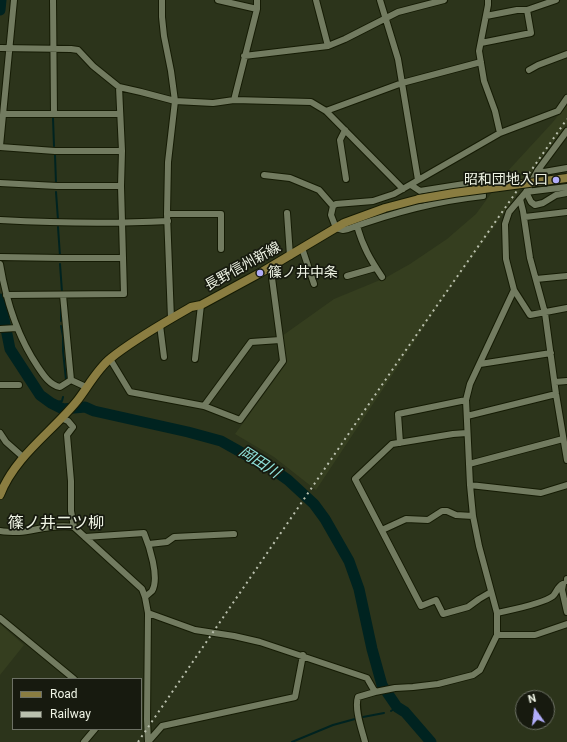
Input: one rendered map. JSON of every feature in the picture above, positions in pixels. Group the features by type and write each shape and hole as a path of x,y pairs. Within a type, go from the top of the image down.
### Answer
{"main road":[{"name":"長野信州新線","path":"0,495 4,486 23,457 77,401 86,387 110,360 137,340 191,307 201,305 290,256 351,220 418,199 567,178"}],"street":[{"path":"14,0 0,147 55,151 122,151"},
{"path":"53,0 54,114"},
{"path":"162,0 164,36 175,101 168,162 167,214 171,319"},
{"path":"218,0 257,9"},
{"path":"234,100 257,9 257,0"},
{"path":"316,0 328,46"},
{"path":"380,0 398,59 418,180"},
{"path":"244,56 328,46 398,12 444,0"},
{"path":"488,0 479,51 484,81 495,111 500,133"},
{"path":"486,16 517,10 527,10 556,0"},
{"path":"481,43 531,33 527,10"},
{"path":"1,48 78,50 93,66 119,87 175,101 213,102 234,100 311,102 326,111 403,189"},
{"path":"530,70 538,65 567,54"},
{"path":"326,111 402,83 481,62"},
{"path":"6,295 124,294 122,258 122,151 119,87"},
{"path":"333,206 341,203 373,201 403,189 500,133 558,111 567,98"},
{"path":"4,114 120,114"},
{"path":"345,130 340,140 346,179"},
{"path":"567,131 538,170 526,192 509,212 506,219 505,231 506,259 514,290 530,315 567,308"},
{"path":"538,170 544,172 567,168"},
{"path":"538,170 543,190"},
{"path":"264,175 290,178 319,190 333,206"},
{"path":"411,184 420,191 496,179"},
{"path":"333,206 331,215 336,228 343,230 423,205 484,196 482,181"},
{"path":"0,183 57,186 121,186"},
{"path":"526,192 567,188"},
{"path":"526,192 531,202 535,205 543,203 556,195 567,193"},
{"path":"520,199 530,258 545,313 556,394 565,428 563,439 567,460"},
{"path":"524,217 567,212"},
{"path":"286,213 290,256"},
{"path":"167,214 221,214 221,249"},
{"path":"0,220 59,223 168,221"},
{"path":"357,226 366,253 382,278"},
{"path":"302,248 314,284"},
{"path":"0,257 122,258"},
{"path":"0,264 15,329 28,354 53,385 60,387 71,380"},
{"path":"110,360 130,392 204,406 240,420 283,362 272,278 272,266"},
{"path":"347,276 376,268"},
{"path":"536,279 567,276"},
{"path":"365,742 356,702 358,698 375,692 395,688 438,684 473,675 480,670 497,635 497,613 479,546 474,516 470,485 466,400 470,384 514,290"},
{"path":"64,295 71,380"},
{"path":"195,359 201,305"},
{"path":"160,325 164,357"},
{"path":"0,329 15,329"},
{"path":"204,406 251,342 280,340"},
{"path":"480,364 551,353"},
{"path":"71,380 86,387"},
{"path":"555,382 567,381"},
{"path":"0,385 19,385"},
{"path":"467,416 556,394"},
{"path":"400,443 398,414 466,400"},
{"path":"62,417 73,427 68,435 71,511 74,527 142,590 145,597 148,613 148,742"},
{"path":"0,433 6,442 23,457"},
{"path":"467,433 392,444 355,479 421,606 436,600 442,614 468,607 491,592"},
{"path":"469,464 563,439"},
{"path":"470,485 541,493 567,485"},
{"path":"382,530 406,519 428,520 442,511 447,511 456,515 474,516"},
{"path":"0,531 18,532 69,526 74,527"},
{"path":"85,538 144,533 149,544 155,573 153,590 145,597"},
{"path":"149,544 166,542 174,537 234,534"},
{"path":"497,613 533,604 553,596 559,586 563,584 567,612"},
{"path":"148,613 195,630 234,636 303,655 367,678 375,692"},
{"path":"0,618 73,678"},
{"path":"497,635 535,635 567,624"},
{"path":"148,742 162,726 295,697 303,655"},
{"path":"142,723 147,720"},
{"path":"84,742 94,730"}],"shaded area":[{"path":"567,104 567,124 440,303 316,490 274,457 235,434 286,364 282,336 334,299 385,278 410,264 447,239 476,214 506,173 553,122"},
{"path":"0,624 24,645 0,675"}],"waterway":[{"name":"岡田川","path":"0,10 1,0"},
{"path":"53,118 54,146"},
{"path":"55,155 56,183"},
{"path":"56,192 58,220"},
{"path":"58,227 60,256"},
{"path":"60,264 62,292"},
{"name":"岡田川","path":"0,299 10,349 40,395 51,403 63,409 85,407 94,411 221,441 264,463 288,480 314,504 325,519 349,561 359,589 372,649 382,685 397,707 405,712 431,742"},
{"path":"61,301 61,321"},
{"path":"61,326 66,380"},
{"path":"51,403 62,401 63,397"},
{"name":"岡田川","path":"391,711 397,707"},
{"path":"363,717 384,713"},
{"path":"292,742 333,725 355,719"}],"railway":[{"path":"138,742 399,360 567,119"}],"place":[{"name":"昭和団地入口","path":"556,180"},
{"name":"篠ノ井中条","path":"260,273"}],"district":[{"name":"篠ノ井二ツ柳","path":"56,524"}]}
